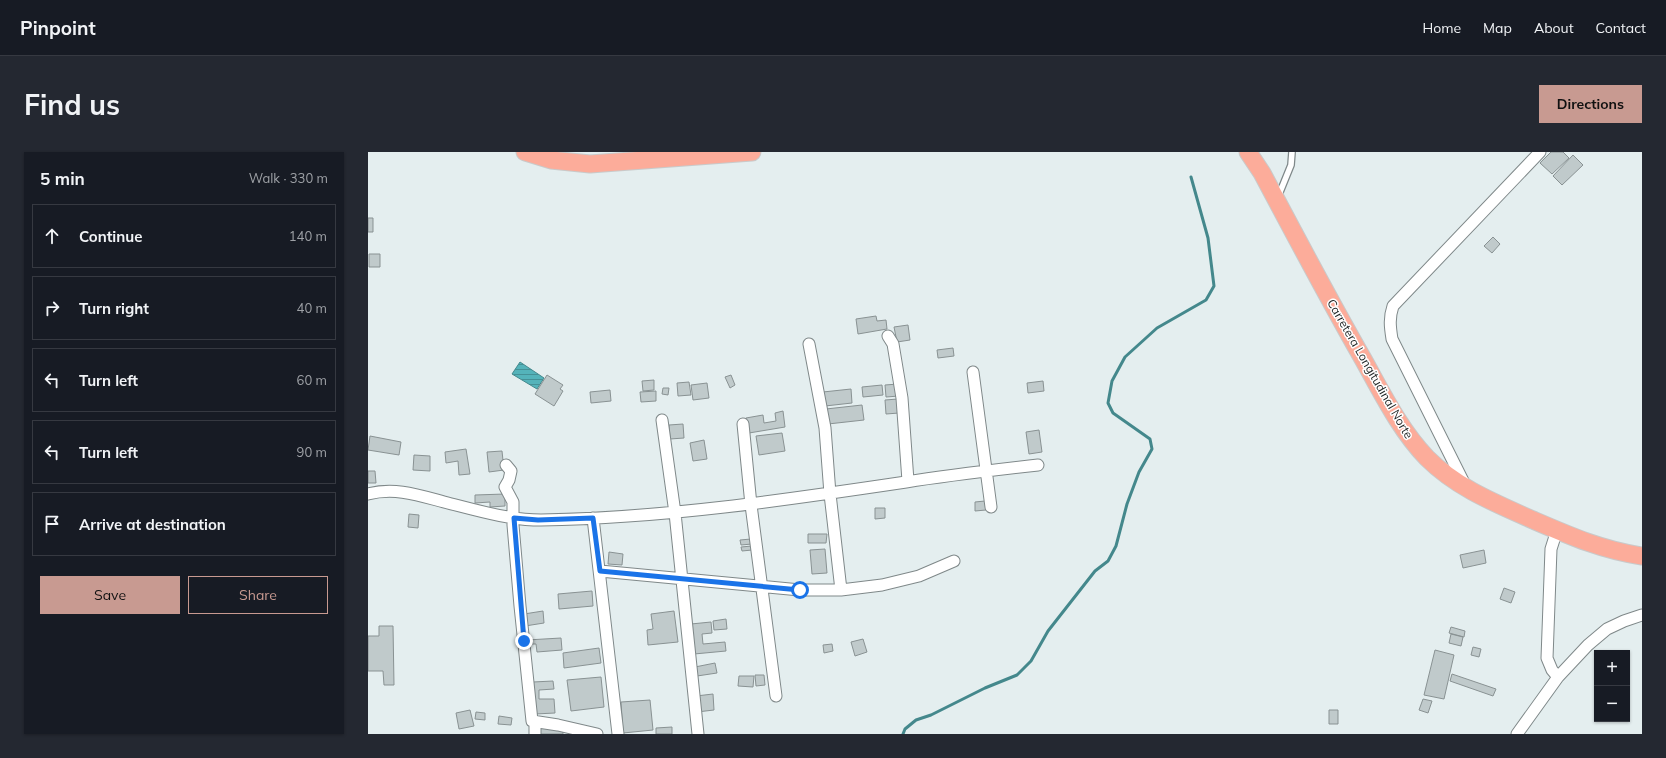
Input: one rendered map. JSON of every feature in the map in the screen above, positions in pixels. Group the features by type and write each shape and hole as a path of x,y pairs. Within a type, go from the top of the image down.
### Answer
{"main road":[{"path":"525,152 551,160 590,164 752,152"},
{"name":"Carretera Longitudinal Norte","path":"1248,152 1277,201 1342,324 1399,422 1409,437 1427,458 1440,470 1467,490 1599,547 1620,553 1642,556"}],"street":[{"path":"1467,490 1392,339 1389,323 1390,315 1393,306 1540,152"},
{"path":"888,336 893,344 902,398 908,481"},
{"path":"809,344 825,428 830,494 841,590"},
{"path":"973,372 991,507"},
{"path":"662,420 674,513 698,734"},
{"path":"743,424 751,505 776,696"},
{"path":"506,465 511,471 509,480 505,487 513,502 520,606 532,721 597,734"},
{"path":"368,494 378,491 402,491 489,514 514,518 538,520 593,518 674,513 751,505 908,481 1038,465"},
{"path":"593,518 618,734"},
{"path":"1557,530 1551,549 1547,658 1552,670 1558,676"},
{"path":"600,571 800,590 841,590 882,585 919,576 954,561"},
{"path":"1517,734 1558,676 1588,645 1607,629 1624,620 1642,615"},
{"path":"535,734 536,721"}],"lane":[{"path":"1277,201 1292,165 1292,152"}],"water":[{"path":"520,362 544,378 537,389 512,374"}],"building":[{"path":"1551,152 1563,152 1569,158 1552,174 1540,163"},
{"path":"1573,155 1583,165 1562,185 1553,176"},
{"path":"368,218 373,218 373,232 368,232"},
{"path":"1493,237 1500,244 1492,253 1484,246"},
{"path":"369,254 380,254 380,267 369,267"},
{"path":"876,316 877,321 886,320 887,329 858,334 856,319"},
{"path":"908,325 910,340 897,342 894,327"},
{"path":"953,348 954,356 938,358 937,350"},
{"path":"547,375 563,385 560,389 563,391 554,406 535,394"},
{"path":"731,375 735,385 730,388 725,377"},
{"path":"654,380 654,390 643,391 642,381"},
{"path":"1043,381 1044,391 1028,393 1027,383"},
{"path":"689,382 691,395 678,396 677,383"},
{"path":"707,383 709,398 693,400 691,385"},
{"path":"898,384 899,396 886,397 885,385"},
{"path":"882,385 883,395 863,397 862,387"},
{"path":"663,388 669,388 668,395 662,394"},
{"path":"851,389 852,403 825,406 823,392"},
{"path":"610,390 611,401 591,403 590,392"},
{"path":"656,391 656,401 641,402 640,392"},
{"path":"898,399 899,413 886,414 885,400"},
{"path":"862,405 864,420 828,424 826,409"},
{"path":"783,411 785,427 749,433 746,418 763,415 764,423 776,421 775,413"},
{"path":"683,424 684,438 670,439 669,425"},
{"path":"1039,430 1042,452 1029,454 1026,432"},
{"path":"782,433 785,451 759,455 756,436"},
{"path":"370,436 401,442 399,455 368,450"},
{"path":"704,440 707,459 693,461 690,443"},
{"path":"466,449 470,474 459,475 458,461 446,463 445,452"},
{"path":"502,451 504,470 489,472 487,452"},
{"path":"414,455 430,456 430,471 413,470"},
{"path":"368,471 375,471 376,483 368,483"},
{"path":"505,494 505,506 490,507 490,502 475,503 475,495"},
{"path":"985,501 986,510 975,511 975,502"},
{"path":"875,508 885,508 885,518 875,519"},
{"path":"409,514 419,515 418,528 408,527"},
{"path":"808,534 827,534 826,543 808,543"},
{"path":"751,539 752,544 741,545 740,540"},
{"path":"752,546 752,550 742,551 741,547"},
{"path":"825,549 827,573 812,574 810,550"},
{"path":"1484,550 1486,563 1463,568 1460,555"},
{"path":"609,552 623,554 622,565 608,564"},
{"path":"1504,588 1515,592 1511,603 1500,599"},
{"path":"592,591 593,606 559,609 558,594"},
{"path":"543,611 544,623 525,626 524,614"},
{"path":"674,611 678,642 648,645 647,630 653,629 651,614"},
{"path":"726,619 727,629 714,630 713,621"},
{"path":"711,622 712,633 702,634 703,644 725,642 726,651 694,654 691,624"},
{"path":"379,626 393,626 394,685 384,685 383,671 368,671 368,636 379,636"},
{"path":"1451,627 1465,631 1464,637 1449,633"},
{"path":"1451,634 1463,637 1461,646 1449,643"},
{"path":"561,638 562,650 537,652 536,644 527,644 527,640"},
{"path":"863,639 867,652 855,656 851,642"},
{"path":"832,644 833,651 824,653 823,645"},
{"path":"1473,647 1481,649 1479,657 1471,655"},
{"path":"599,648 601,663 564,668 563,653"},
{"path":"1435,650 1454,655 1444,699 1424,695"},
{"path":"715,663 717,673 697,676 695,667"},
{"path":"1452,674 1496,689 1493,696 1450,681"},
{"path":"755,675 764,675 765,685 756,686"},
{"path":"739,676 754,676 753,687 738,686"},
{"path":"601,677 604,707 571,711 567,680"},
{"path":"553,681 554,689 539,690 539,699 554,699 555,713 535,714 533,682"},
{"path":"713,694 714,710 697,712 696,696"},
{"path":"1423,699 1432,701 1428,713 1419,710"},
{"path":"650,700 653,730 623,733 621,702"},
{"path":"470,710 474,726 459,729 456,713"},
{"path":"1329,710 1338,710 1338,724 1329,724"},
{"path":"476,712 485,713 485,720 475,719"},
{"path":"499,716 512,718 511,725 498,724"},
{"path":"540,727 563,727 563,734 540,734"},
{"path":"672,727 672,734 656,734 656,728"}],"waterway":[{"path":"903,734 905,729 916,720 931,715 985,688 1017,675 1031,661 1048,631 1095,571 1108,561 1116,546 1127,504 1139,472 1152,449 1150,439 1113,413 1108,403 1112,381 1125,357 1157,328 1206,300 1214,286 1208,238 1191,177"}],"route":[{"path":"524,641 513,525 514,518 525,520 554,520 593,518 600,571 800,590"}]}
